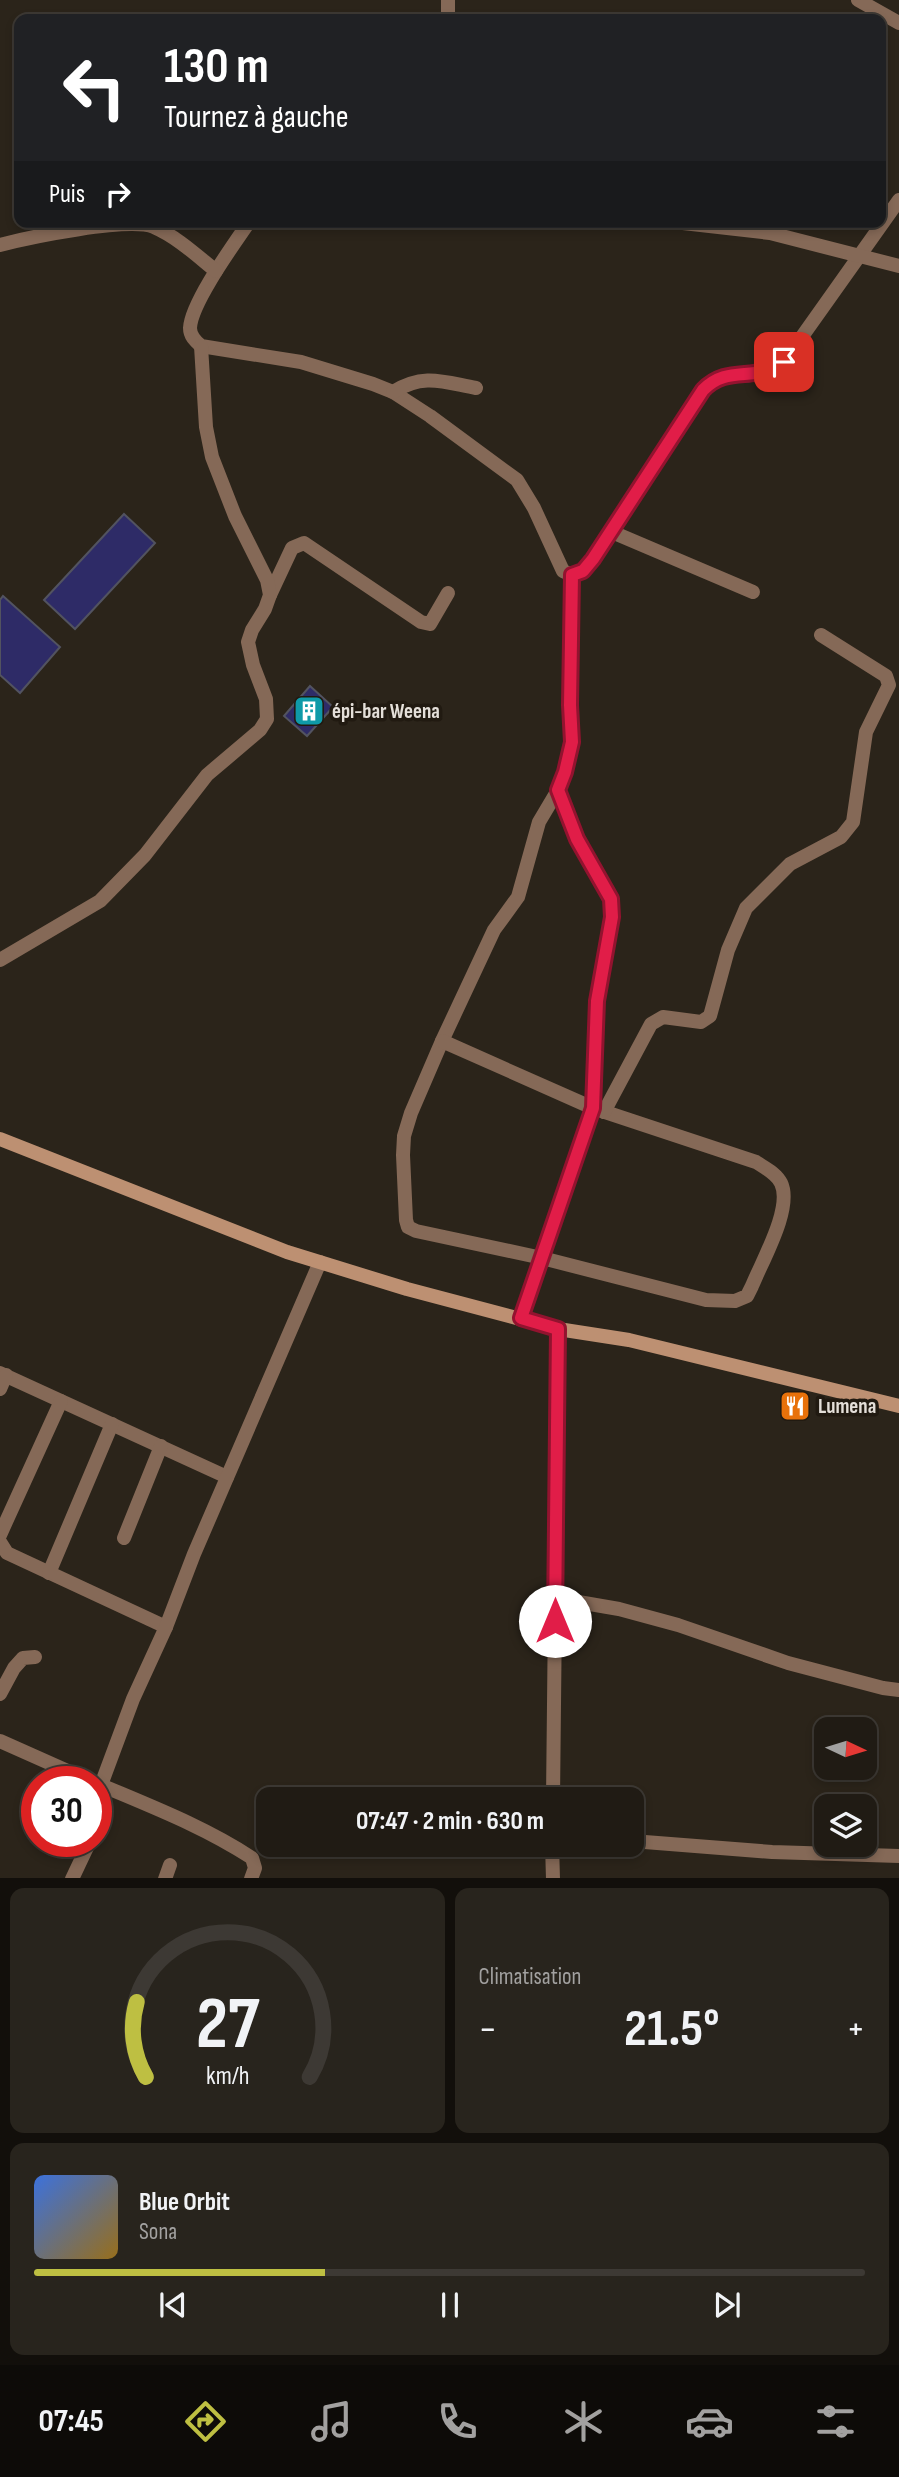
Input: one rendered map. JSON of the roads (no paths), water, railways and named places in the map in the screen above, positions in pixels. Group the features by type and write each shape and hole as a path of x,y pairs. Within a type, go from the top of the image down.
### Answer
{"main road":[{"path":"0,1139 287,1252 407,1289 558,1329 629,1340 899,1406"}],"street":[{"path":"858,0 883,14"},
{"path":"886,218 899,200"},
{"path":"0,245 100,228"},
{"path":"155,228 172,236 216,271"},
{"path":"245,228 216,271 192,319 191,334 201,346 206,427 212,457 235,516 267,580 270,595"},
{"path":"726,228 770,233 899,266"},
{"path":"201,346 301,362 393,392 430,415 517,480 534,508 564,571 572,575 578,574 587,567 612,532 703,390 712,381 729,375 771,371 784,362 879,228"},
{"path":"393,392 418,380 477,388"},
{"path":"612,532 753,592"},
{"path":"0,960 100,901 145,855 207,775 260,730 267,719 268,709 249,653 248,642 292,548 304,543 421,622 430,624 448,593"},
{"path":"442,1041 599,1110 756,1162 770,1170 780,1181 785,1195 783,1209 747,1296 736,1301 721,1302 408,1227 403,1171 404,1136 411,1113 442,1041 494,930 518,897 539,822 565,772 572,742 572,575"},
{"path":"521,1318 599,1110 651,1024 663,1017 701,1022 710,1016 728,950 746,908 790,864 841,837 853,822 866,732 890,685 886,676 821,635"},
{"path":"558,790 577,839 611,899 612,917 597,1001 599,1110"},
{"path":"104,1766 166,1627 194,1553 320,1262"},
{"path":"553,1787 558,1329"},
{"path":"2,1379 61,1401 227,1476"},
{"path":"0,1535 61,1401"},
{"path":"49,1573 112,1424"},
{"path":"124,1538 161,1446"},
{"path":"0,1542 7,1553 166,1627"},
{"path":"555,1598 619,1609 678,1625 788,1663 899,1690"},
{"path":"0,1695 14,1668 23,1658 35,1657"},
{"path":"0,1741 57,1766"},
{"path":"112,1789 185,1819 252,1858 255,1868 251,1878"},
{"path":"644,1843 772,1852 899,1856"},
{"path":"72,1878 82,1857"},
{"path":"552,1857 553,1878"}],"place":[{"name":"épi-bar Weena","path":"309,711"},
{"name":"Lumena","path":"795,1406"}]}
